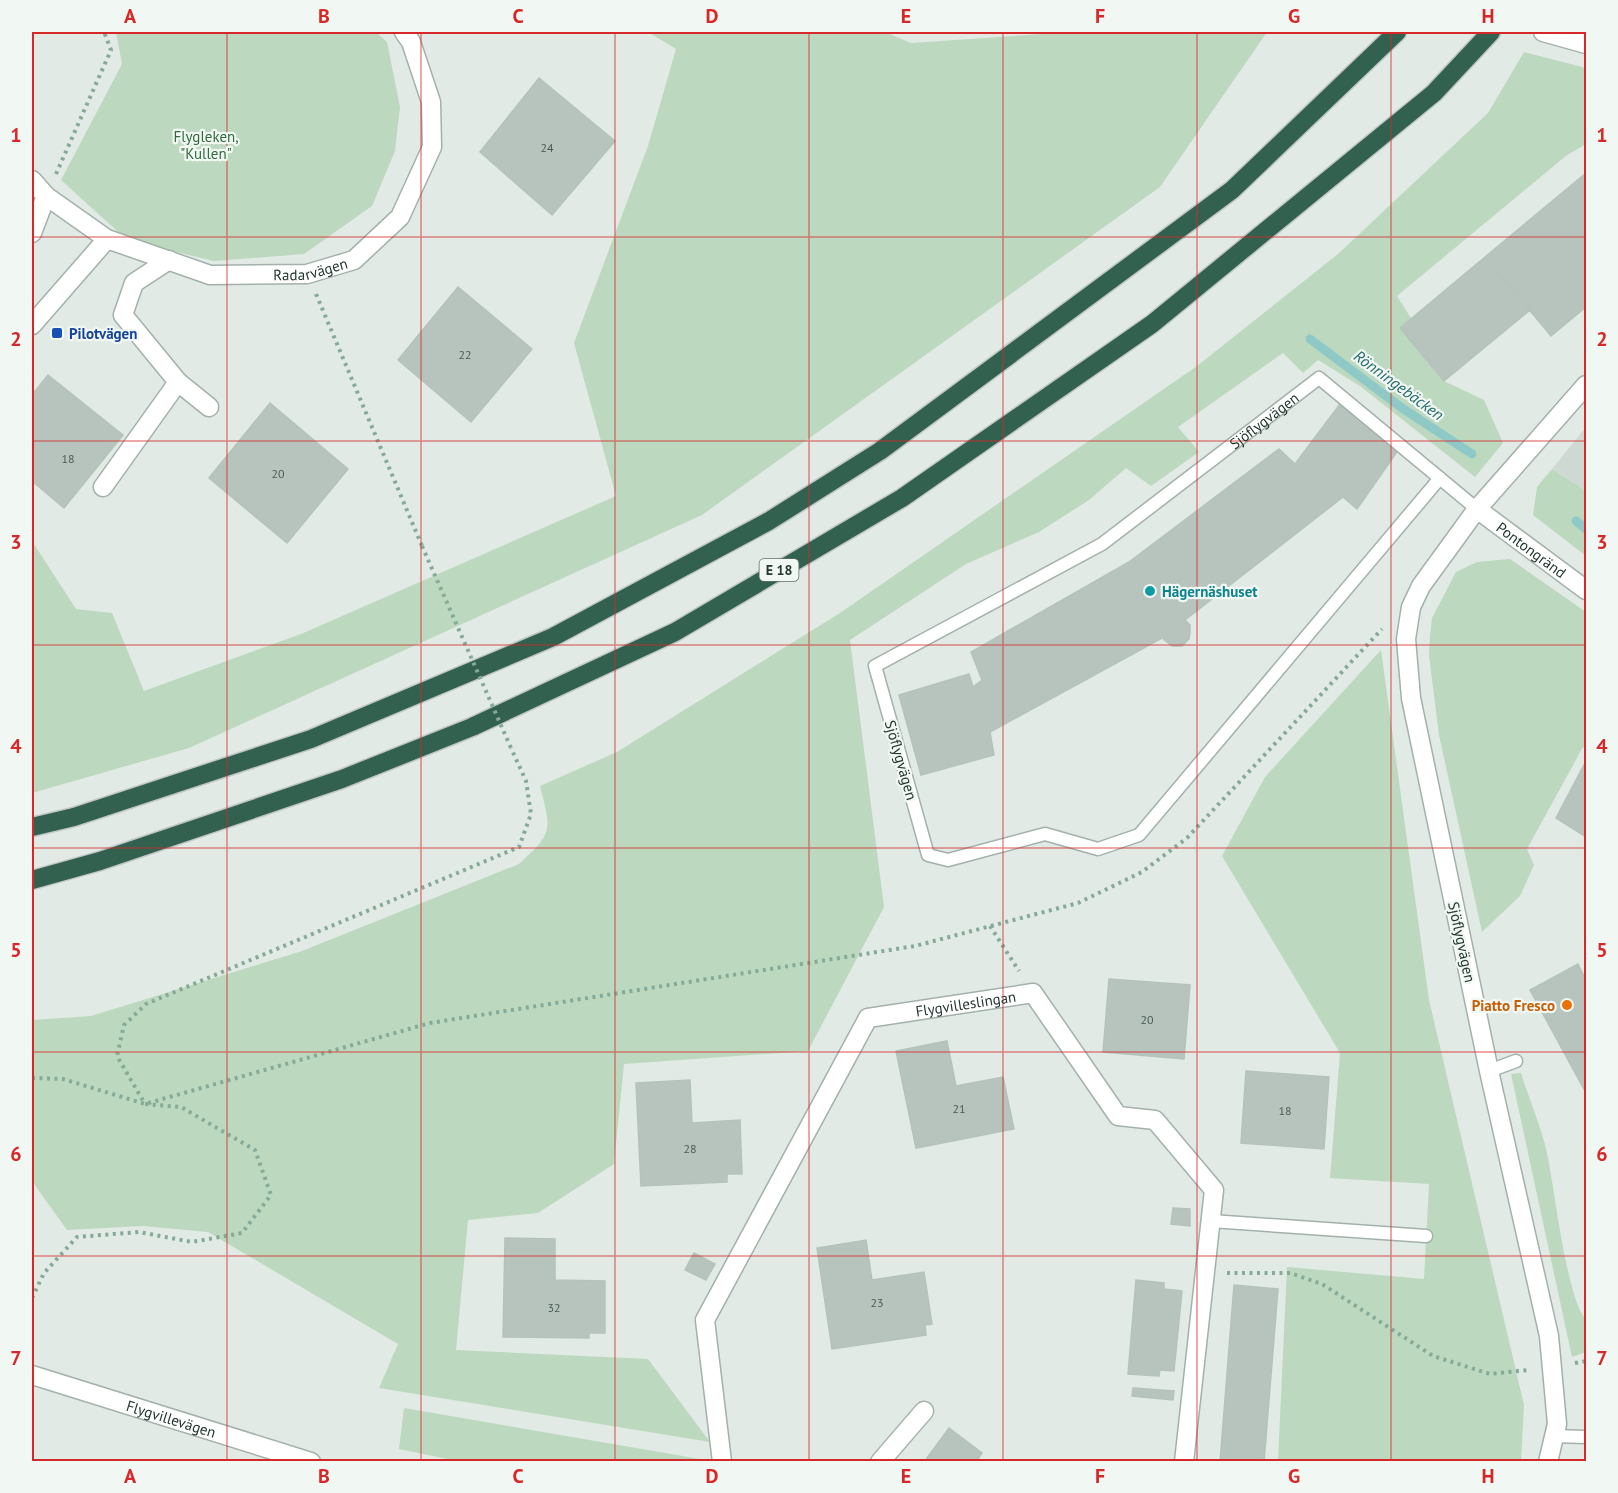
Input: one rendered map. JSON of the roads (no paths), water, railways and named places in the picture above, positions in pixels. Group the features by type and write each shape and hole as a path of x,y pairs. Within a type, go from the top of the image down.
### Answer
{"highway":[{"path":"32,827 74,817 322,734 553,637 769,521 880,451 1232,190 1397,32"},
{"name":"E 18","path":"32,880 100,861 342,779 472,727 675,632 902,498 1152,324 1434,93 1491,32"}],"street":[{"name":"Radarvägen","path":"32,180 46,196 107,239 210,275 307,274 354,260 400,217 432,147 431,102 411,42 404,32"},
{"path":"1543,32 1587,44"},
{"path":"32,233 46,196"},
{"path":"32,325 107,239"},
{"path":"169,260 134,284 123,315 178,382 209,407"},
{"path":"103,487 178,382"},
{"name":"Sjöflygvägen","path":"1548,1461 1557,1424 1549,1336 1489,1071 1411,698 1406,639 1411,607 1421,586 1477,509 1587,385"},
{"name":"Pontongränd","path":"1477,509 1587,590"},
{"name":"Flygvilleslingan","path":"722,1461 705,1320 868,1018 1033,993 1118,1116 1155,1120 1214,1190 1184,1461"},
{"name":"Flygvillevägen","path":"32,1375 311,1461"},
{"path":"880,1461 924,1411"}],"lane":[{"name":"Sjöflygvägen","path":"1440,478 1139,835 1098,849 1046,834 948,860 928,855 875,666 1102,544 1319,378 1440,478 1477,509"},
{"path":"1489,1071 1516,1061"},
{"path":"1211,1221 1426,1236"},
{"path":"1554,1436 1587,1437"}],"waterway":[{"name":"Rönningebäcken","path":"1310,339 1402,408 1472,454"},
{"name":"Rönningebäcken","path":"1576,521 1586,529"}],"place":[{"name":"Pilotvägen","path":"57,333"},
{"name":"Hägernäshuset","path":"1150,591"},
{"name":"Piatto Fresco","path":"1567,1005"}],"park label":[{"name":"Flygleken, \"Kullen\"","path":"206,144"}]}
